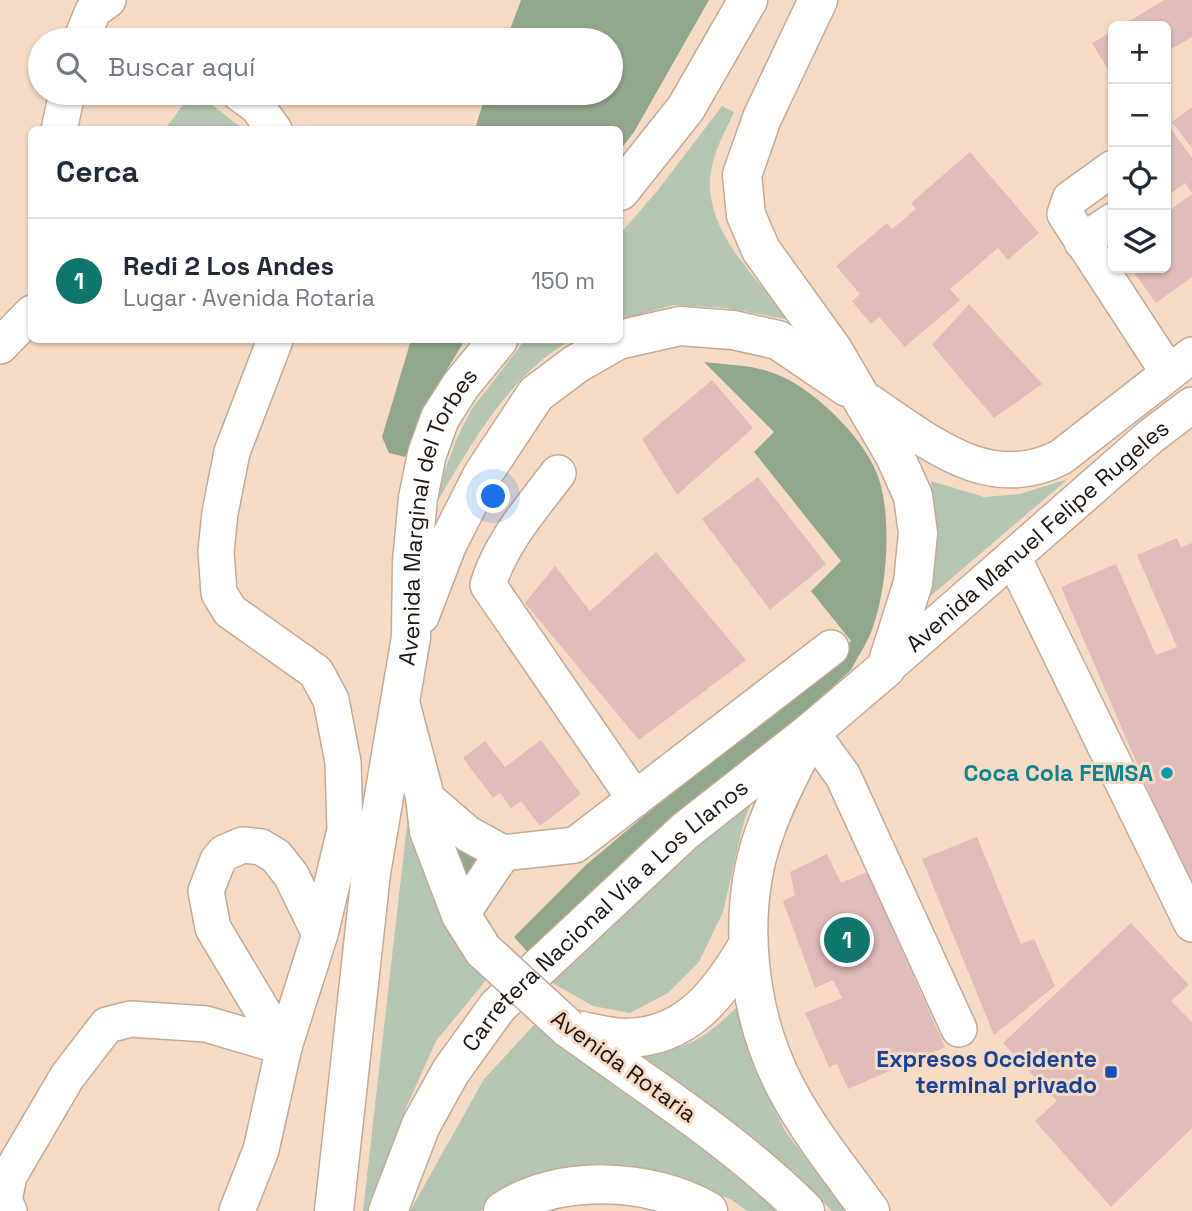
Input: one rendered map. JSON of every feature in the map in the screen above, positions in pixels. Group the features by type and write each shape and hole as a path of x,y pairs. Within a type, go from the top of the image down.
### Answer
{"main road":[{"path":"623,187 686,108 748,0"},
{"path":"818,0 762,118 742,176 746,215 761,250 833,350 900,466 913,496 918,533 912,583 886,667"},
{"path":"623,339 680,326 733,330 778,340 860,396"},
{"name":"Avenida Marginal del Torbes","path":"401,706 411,637 412,562 418,498 427,454 440,418 496,343"},
{"path":"411,637 447,545 484,474 536,394 576,364 613,343"},
{"name":"Carretera Nacional Vía a Los Llanos","path":"388,1211 421,1125 451,1071 498,1006 685,831 811,732 886,667"},
{"path":"334,1211 371,873 401,706"},
{"name":"Avenida Rotaria","path":"401,706 425,797 429,831 461,915 483,950 568,1028 700,1121 768,1174 805,1211"},
{"path":"811,732 763,836 753,877 748,945 763,1026 785,1086 813,1132 870,1211"},
{"path":"568,1028 625,1038 666,1031 698,1014 722,989 748,945"},
{"path":"503,1211 551,1190 610,1185 689,1200 708,1211"}],"street":[{"path":"86,28 93,11 108,0"},
{"path":"60,126 64,105"},
{"path":"256,105 271,126"},
{"path":"1108,172 1070,199 1065,214 1082,242 1180,363"},
{"path":"1082,242 1108,224"},
{"path":"0,346 28,317"},
{"path":"237,1211 261,1150 284,1047 320,934 345,830 343,762 331,700 316,672 291,657 230,611 219,593 219,526 232,452 274,343"},
{"name":"Avenida Manuel Felipe Rugeles","path":"860,396 962,462 995,471 1017,471 1040,468 1061,457 1180,363"},
{"name":"Avenida Manuel Felipe Rugeles","path":"886,667 1192,405"},
{"path":"558,473 510,537 495,563 488,585 635,799"},
{"path":"1013,556 1192,924"},
{"path":"425,797 468,834 503,853 575,845 831,648"},
{"path":"811,732 843,776 959,1029"},
{"path":"284,1047 213,928 206,891 218,860 224,853 243,845 269,851 291,875 320,934"},
{"path":"461,915 503,853"},
{"path":"9,1211 4,1200 9,1176 67,1077 107,1026 131,1019 205,1024 284,1047"}],"green space":[{"path":"521,0 709,0 634,132 623,146 623,126 476,126 482,105 623,105 623,28 510,28"},
{"path":"183,105 212,105 239,126 167,126"},
{"path":"722,106 734,112 713,162 710,185 713,207 732,248 790,320 728,308 673,305 623,319 623,231 658,190"},
{"path":"410,343 463,343 440,381 405,457 389,453 382,437"},
{"path":"523,343 566,343 547,356 507,396 473,443 428,517 457,438 471,410"},
{"path":"704,362 754,368 783,377 826,407 864,449 879,479 886,514 886,553 878,611 868,638 851,670 533,958 514,937 586,865 851,641 811,591 841,561 754,452 774,432"},
{"path":"1068,479 926,600 936,529 931,481 984,497 1020,494"},
{"path":"411,790 487,979 436,1041 406,1108 375,1211 363,1211"},
{"path":"756,792 744,821 723,912 699,962 668,993 630,1013 593,1006 551,982 571,960"},
{"path":"442,827 492,861 472,889"},
{"path":"739,1005 757,1073 785,1131 846,1211 832,1211 793,1171 634,1053 666,1050 692,1042 715,1027"},
{"path":"534,1025 727,1167 779,1211 747,1211 732,1200 676,1177 498,1200 480,1211 410,1211 484,1079"}],"building":[{"path":"1164,0 1192,0 1192,37 1171,49 1171,21 1129,21"},
{"path":"1108,34 1108,70 1092,43"},
{"path":"1192,107 1192,148 1172,122"},
{"path":"1171,129 1192,158 1192,193 1185,183 1171,193"},
{"path":"970,152 1039,233 1008,260 998,248 950,289 960,300 905,347 879,317 871,324 852,301 860,294 836,266 887,223 892,229 916,209 911,203"},
{"path":"1192,194 1192,277 1156,303 1135,273 1171,273 1171,209"},
{"path":"969,304 1042,384 994,418 932,345"},
{"path":"712,380 753,428 677,495 642,439"},
{"path":"758,477 826,564 770,610 702,519"},
{"name":"Coca Cola FEMSA","path":"1177,538 1181,547 1192,543 1192,891 1061,587 1116,564 1156,655 1177,647 1137,555"},
{"path":"656,552 746,660 639,740 525,603 555,566 590,611"},
{"path":"541,740 581,794 540,826 521,801 511,808 500,793 493,798 463,758 485,741 505,767"},
{"path":"977,837 1021,944 1034,939 1055,986 994,1035 922,859"},
{"path":"827,854 841,883 867,872 945,1047 848,1089 837,1064 829,1067 805,1013 842,998 833,980 815,988 783,901 795,895 790,872"},
{"name":"Expresos Occidente terminal privado","path":"1131,923 1189,985 1171,1001 1192,1022 1192,1128 1111,1207 1035,1121 1057,1101 1003,1043"}],"place":[{"name":"Coca Cola FEMSA","path":"1167,773"},
{"name":"Redi 2 Los Andes","path":"847,940"},
{"name":"Expresos Occidente terminal privado","path":"1111,1072"}]}
